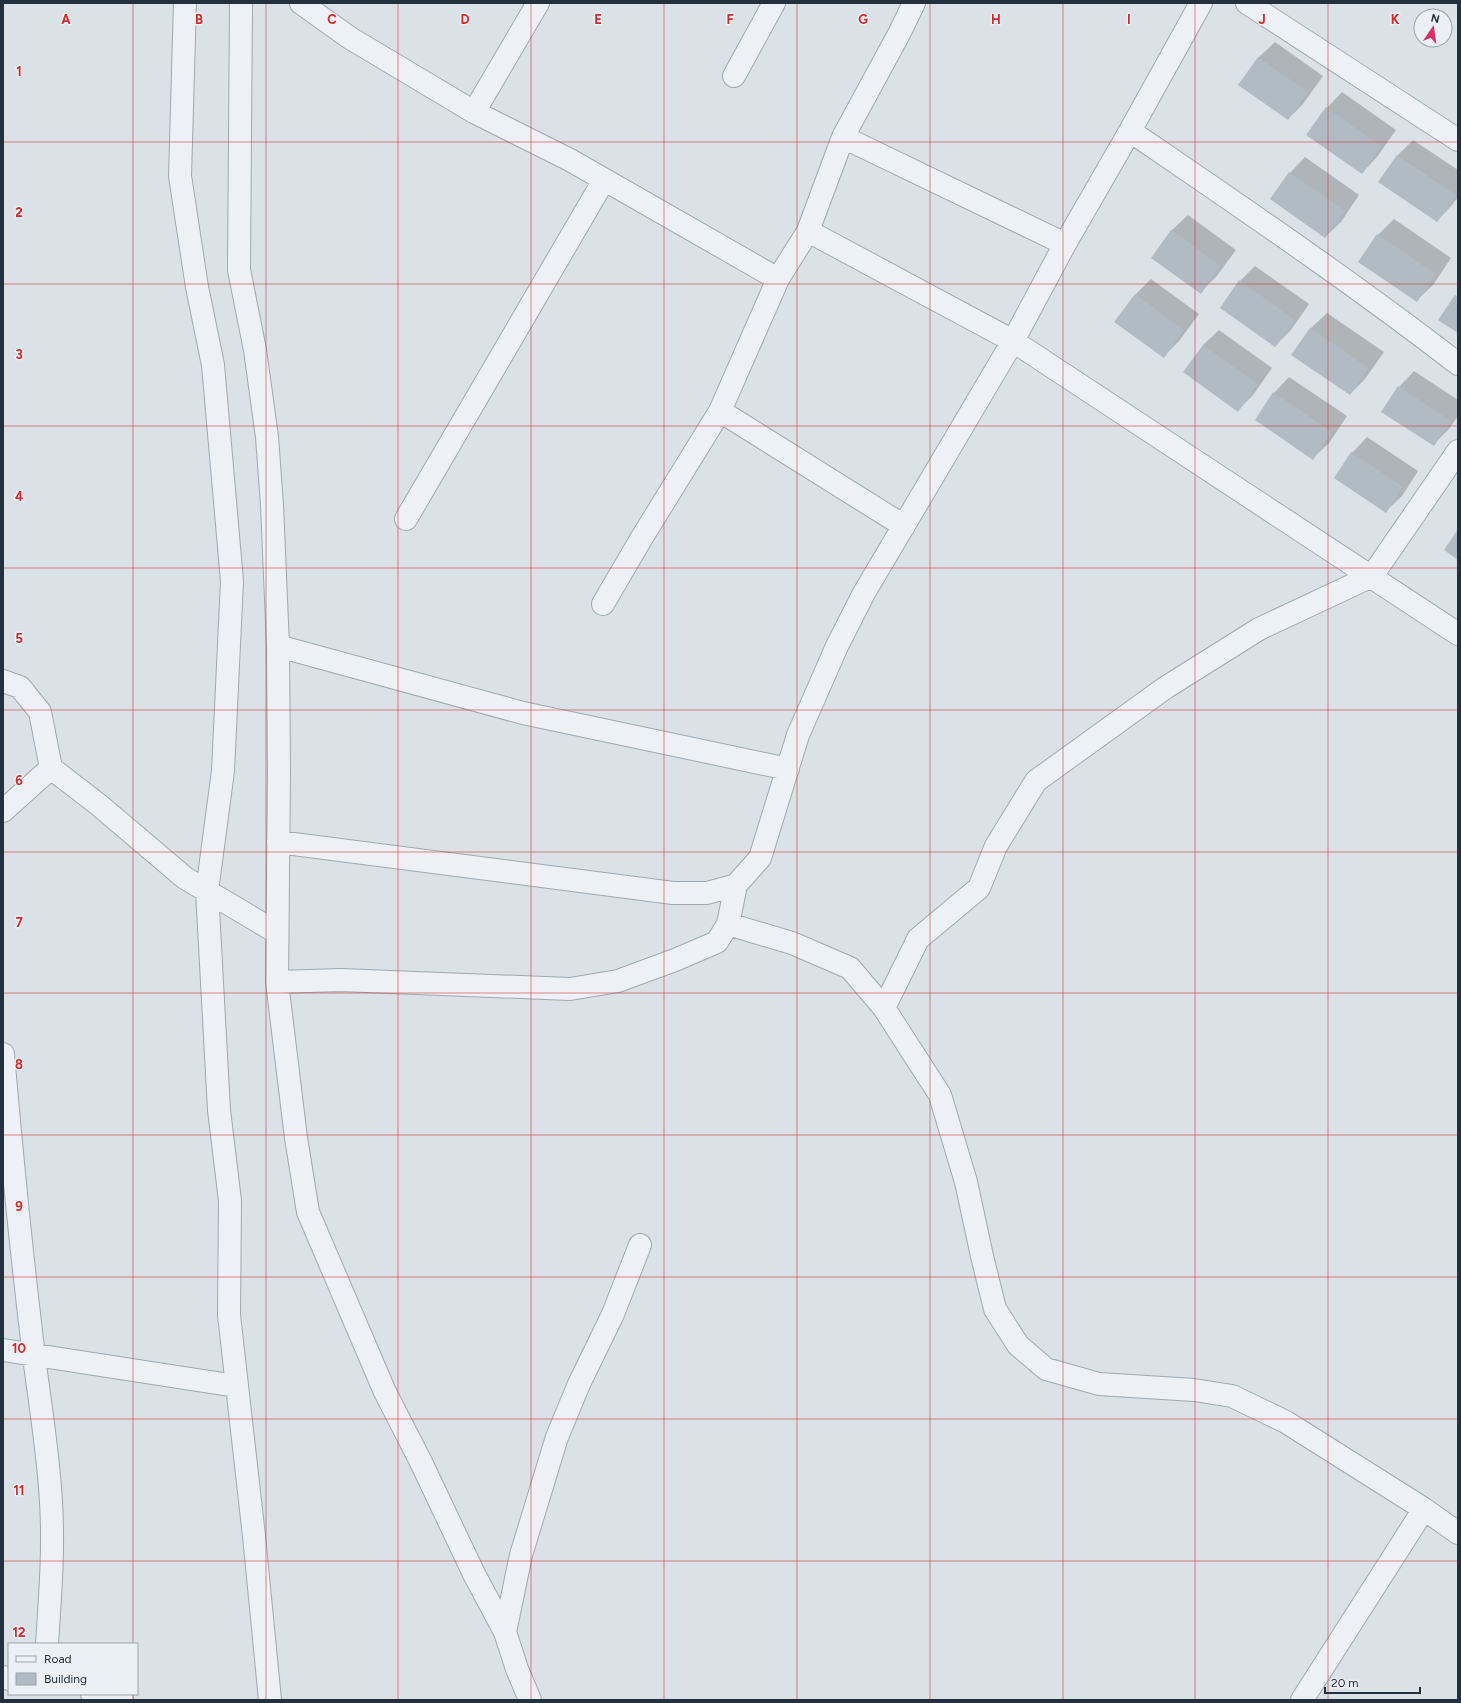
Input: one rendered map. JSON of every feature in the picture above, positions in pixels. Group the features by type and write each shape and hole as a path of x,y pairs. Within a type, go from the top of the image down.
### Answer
{"street":[{"path":"185,3 180,176 197,287 213,365 232,581 223,771 207,891 219,1110 230,1201 229,1315 254,1536 270,1700"},
{"path":"241,3 239,270 255,350 267,437 272,505 278,646 277,982 296,1138 308,1212 385,1392 420,1460 474,1574 505,1632 517,1669 530,1700"},
{"path":"301,3 350,38 474,112 570,160 778,280"},
{"path":"474,112 538,3"},
{"path":"734,76 774,3"},
{"path":"603,604 641,539 720,411 778,280 808,231 843,137 900,32 914,3"},
{"path":"277,982 341,980 570,989 618,981 675,960 717,942 728,924 736,885 760,858 798,735 837,646 864,593 1014,341 1065,244 1201,3"},
{"path":"1247,3 1458,140"},
{"path":"1130,131 1292,242 1458,364"},
{"path":"843,137 1065,244"},
{"path":"406,519 604,180"},
{"path":"808,231 1014,341 1458,634"},
{"path":"720,411 904,526"},
{"path":"884,1008 918,939 979,888 996,846 1036,781 1165,688 1259,629 1372,576 1458,451"},
{"path":"278,646 361,670 427,686 523,713 788,769"},
{"path":"3,681 20,687 40,712 51,768 98,805 185,878 276,932"},
{"path":"3,814 3,811 51,768"},
{"path":"278,842 673,893 707,893 736,885"},
{"path":"728,924 792,943 850,968 884,1008 940,1095 966,1182 995,1309 1018,1345 1046,1369 1099,1384 1194,1390 1232,1396 1286,1422 1424,1509 1458,1533"},
{"path":"3,1054 10,1208 45,1440 51,1502 52,1567 47,1643"},
{"path":"505,1632 521,1555 557,1437 579,1384 613,1314 640,1245"},
{"path":"3,1350 33,1356 88,1362 236,1386"},
{"path":"1302,1700 1424,1509"},
{"path":"97,1695 122,1700"}],"building":[{"path":"1258,57 1308,92 1288,120 1238,85"},
{"path":"1326,107 1381,146 1362,174 1306,135"},
{"path":"1397,155 1456,195 1437,222 1378,182"},
{"path":"1289,172 1345,211 1325,238 1270,199"},
{"path":"1171,230 1221,266 1201,294 1151,258"},
{"path":"1377,234 1436,274 1417,302 1358,262"},
{"path":"1239,280 1295,320 1275,347 1220,308"},
{"path":"1135,294 1184,330 1164,358 1114,322"},
{"path":"1455,295 1458,297 1458,333 1438,320"},
{"path":"1310,328 1369,368 1350,395 1291,355"},
{"path":"1203,345 1258,384 1238,412 1183,372"},
{"path":"1398,386 1451,421 1434,446 1381,412"},
{"path":"1273,392 1332,432 1313,460 1255,420"},
{"path":"1351,452 1403,487 1386,513 1334,478"},
{"path":"1458,529 1458,560 1444,550"}]}
